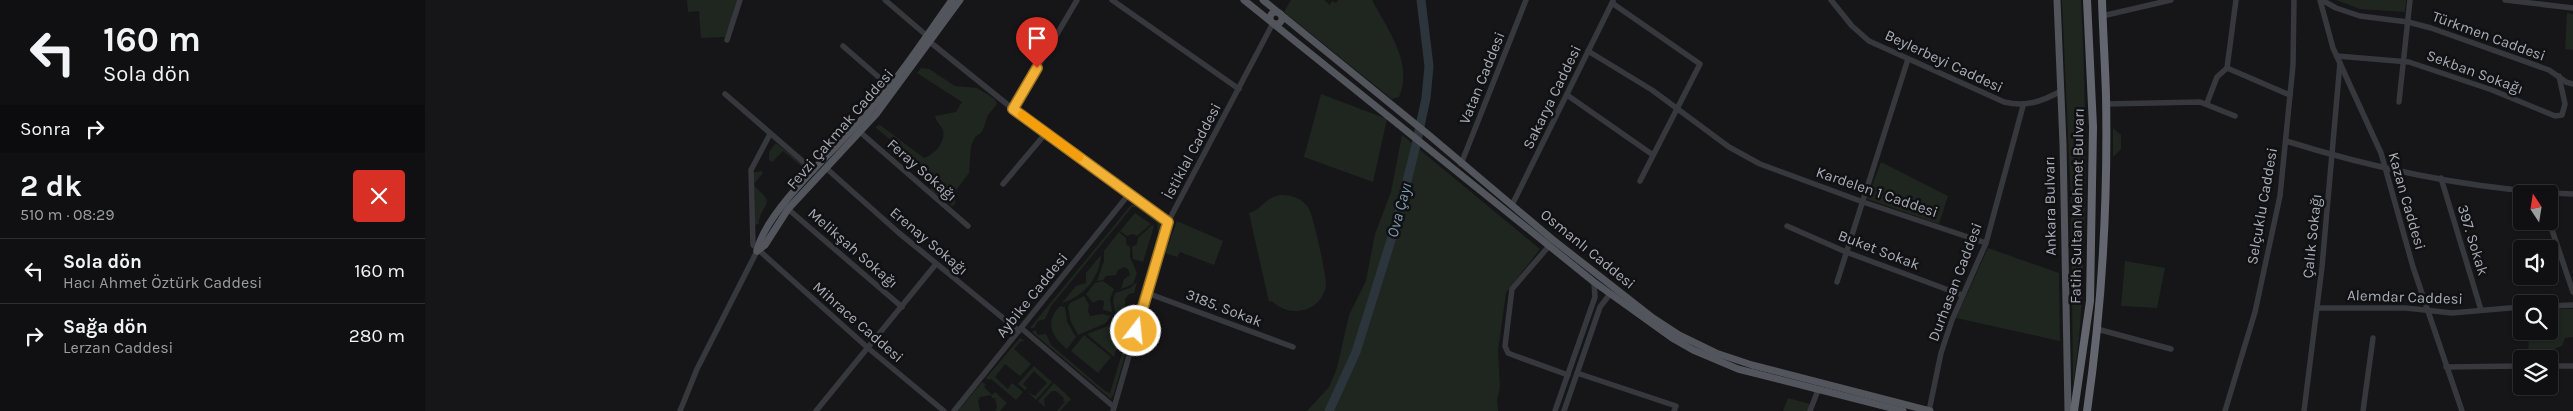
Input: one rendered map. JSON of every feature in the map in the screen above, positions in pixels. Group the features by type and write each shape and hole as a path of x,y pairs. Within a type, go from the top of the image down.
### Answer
{"highway":[{"name":"Fatih Sultan Mehmet Bulvarı","path":"2074,411 2090,301 2093,127 2087,0"},
{"name":"Fatih Sultan Mehmet Bulvarı","path":"2087,411 2097,329 2104,193 2106,104 2102,0"}],"main road":[{"name":"Fevzi Çakmak Caddesi","path":"757,251 765,245 788,209 860,132 893,93 952,0"},
{"name":"Fevzi Çakmak Caddesi","path":"757,251 761,238 777,212 865,116 960,0"},
{"name":"Osmanlı Caddesi","path":"1244,0 1594,282 1663,333 1693,350 1738,369 1903,411"},
{"name":"Osmanlı Caddesi","path":"1263,0 1430,136 1461,164 1641,309 1679,335 1701,347 1752,365 1930,411"},
{"name":"Ankara Bulvarı","path":"2057,0 2061,91 2068,411"},
{"path":"1273,23 1281,22 1280,14"}],"street":[{"path":"727,40 741,0"},
{"path":"885,0 928,39 1013,109 1168,222"},
{"path":"1013,109 1077,0"},
{"path":"1112,0 1239,89"},
{"name":"Vatan Caddesi","path":"1461,164 1526,0"},
{"name":"Beylerbeyi Caddesi","path":"1831,0 1864,38 1993,98 2023,106"},
{"path":"2102,16 2171,0"},
{"path":"2207,103 2217,76 2227,68 2236,0"},
{"name":"Selçuklu Caddesi","path":"2225,411 2255,312 2280,196 2294,45 2294,0"},
{"name":"Türkmen Caddesi","path":"2321,0 2336,8 2360,16 2407,22 2440,31 2549,70 2573,84"},
{"name":"Kazan Caddesi","path":"2321,0 2329,37 2362,107 2387,169 2400,225 2445,367 2462,411"},
{"path":"2399,102 2410,0"},
{"path":"2505,0 2562,3 2573,8"},
{"path":"1613,2 1700,64 1640,182"},
{"name":"Sakarya Caddesi","path":"1513,205 1613,2"},
{"name":"İstiklal Caddesi","path":"1113,409 1168,222 1273,23"},
{"path":"843,46 890,86"},
{"name":"Kardelen 1 Caddesi","path":"1588,51 1645,85 1729,147 1760,164 1863,202 1986,243"},
{"path":"1837,282 1908,59"},
{"name":"Sekban Sokağı","path":"2339,59 2403,60 2484,87 2555,116 2562,115 2565,109 2559,76"},
{"name":"Çalık Sokağı","path":"2304,411 2318,308 2333,156 2339,59"},
{"path":"2227,68 2290,95"},
{"path":"2023,106 2041,101 2061,91"},
{"path":"725,94 814,171"},
{"path":"1567,96 1653,156"},
{"path":"2106,104 2171,101 2207,103 2235,116"},
{"name":"Durhasan Caddesi","path":"1930,411 1941,353 1962,296 1986,243 2023,106"},
{"name":"Feray Sokağı","path":"860,132 968,226"},
{"path":"1003,184 1046,133"},
{"path":"757,251 752,241 751,170 770,134"},
{"path":"2286,141 2333,156 2387,169 2513,188"},
{"name":"Erenay Sokağı","path":"826,168 936,264 1020,330 1113,409"},
{"name":"397. Sokak","path":"2441,178 2481,310"},
{"path":"2558,193 2573,194"},
{"name":"Aybike Caddesi","path":"954,411 1129,194"},
{"name":"Melikşah Sokağı","path":"788,209 902,307"},
{"name":"Buket Sokak","path":"1787,226 1846,252 1962,296"},
{"path":"2552,230 2573,292"},
{"path":"1549,246 1512,290 1505,346 1508,353 1513,356 1568,375"},
{"name":"Mihrace Caddesi","path":"757,251 868,348 944,411"},
{"name":"Fevzi Çakmak Caddesi","path":"681,411 697,369 757,251"},
{"path":"816,411 936,264"},
{"path":"1555,411 1595,297 1594,282"},
{"name":"3185. Sokak","path":"1147,293 1293,347"},
{"path":"1564,411 1600,307 1610,294"},
{"path":"2558,306 2573,305"},
{"name":"Alemdar Caddesi","path":"2318,308 2427,310 2452,314 2513,308"},
{"path":"2097,329 2171,349"},
{"path":"2363,411 2373,338"},
{"path":"2445,367 2513,366"},
{"path":"2558,366 2573,366"},
{"path":"1577,373 1675,409"},
{"path":"1810,411 1818,390"}],"shaded area":[{"path":"687,0 739,0 725,37 701,38 699,11 688,12"},
{"path":"1291,0 1324,0 1330,5 1332,1 1336,3 1338,0 1372,0 1391,34 1401,59 1403,84 1399,97 1392,99 1284,12"},
{"path":"2062,0 2081,0 2084,89 2083,274 2080,330 2073,385 2071,201"},
{"path":"2336,0 2406,0 2405,12 2360,9"},
{"path":"2567,13 2573,14 2573,50 2565,49"},
{"path":"921,68 929,69 955,86 977,88 995,99 997,104 988,115 982,132 975,137 971,146 969,173 956,190 955,204 952,206 931,190 928,171 875,127 880,125 924,158 932,154 938,147 943,139 943,130 935,116 956,112 962,102 917,73"},
{"path":"1321,94 1387,119 1373,182 1304,157"},
{"path":"2113,128 2121,135 2121,149 2113,157"},
{"path":"1402,135 1540,249 1506,293 1498,350 1500,387 1497,400 1498,411 1307,411 1329,387 1337,368 1349,315 1366,281 1375,234 1391,192"},
{"path":"776,143 807,168 805,169 783,151 772,162 769,160 769,152"},
{"path":"1881,162 1948,196 1939,224 1867,199"},
{"path":"761,171 763,173 754,184 767,201 759,224 754,225 752,173"},
{"path":"1281,195 1296,198 1308,207 1322,259 1326,281 1323,295 1318,302 1304,310 1287,310 1279,307 1272,301 1269,302 1249,213 1271,198"},
{"path":"1135,204 1160,223 1161,228 1111,399 1032,332 1035,330 1038,335 1046,334 1051,345 1105,391 1110,393 1158,233 1157,223 1136,207 1132,207 1051,306 1045,319 1038,321 1034,328 1030,328 1131,205"},
{"path":"1135,213 1151,224 1137,236 1133,234 1127,236 1120,231"},
{"path":"1177,221 1223,241 1214,265 1180,252 1177,257 1165,253"},
{"path":"1152,225 1154,226 1143,262 1133,259 1132,247 1137,244 1138,238"},
{"path":"1119,232 1126,238 1126,244 1130,247 1130,257 1137,273 1133,284 1121,289 1124,279 1130,275 1128,269 1124,267 1118,270 1116,275 1106,276 1103,280 1097,281 1104,261 1104,251"},
{"path":"1988,248 2059,273 2060,341 1956,318"},
{"path":"1101,255 1100,264 1094,279 1077,296 1062,303 1076,286 1086,283 1086,273"},
{"path":"2125,261 2165,268 2157,308 2121,306"},
{"path":"1103,281 1114,289 1110,299 1112,312 1103,310 1104,301 1099,300 1093,303 1086,294 1095,283"},
{"path":"1137,282 1134,293 1129,294 1125,299 1125,306 1129,310 1128,315 1115,313 1113,301 1115,293 1130,288"},
{"path":"1084,296 1089,305 1088,311 1090,316 1102,314 1111,316 1106,323 1078,335 1071,322 1068,307 1070,303"},
{"path":"1060,306 1065,307 1067,322 1076,337 1067,349 1057,339 1051,323 1055,312"},
{"path":"2558,309 2573,309 2573,337 2565,338 2562,346 2552,350 2528,350 2529,340 2558,340"},
{"path":"1114,316 1126,318 1114,357 1087,334 1108,326"},
{"path":"1084,335 1111,357 1098,373 1071,351"},
{"path":"1020,338 1025,341 1021,341 1014,349 1031,364 1020,376 1005,364 995,377 1008,389 1012,383 1023,392 1016,400 991,379 986,378"},
{"path":"1034,366 1052,382 1036,400 1028,392 1035,396 1047,383 1034,371 1023,384 1027,388 1025,390 1018,384"},
{"path":"982,382 992,395 995,392 1007,403 1000,411 995,411 997,408 995,398 992,398 991,395 980,397 978,401 980,411 958,411"},
{"path":"1054,383 1071,399 1060,411 1057,411 1065,402 1064,398 1056,391 1052,391 1044,399 1045,407 1038,401"},
{"path":"1788,398 1810,404 1808,411 1783,411"}],"waterway":[{"name":"Ova Çayı","path":"1329,411 1356,352 1397,221 1416,145 1426,98 1429,66 1421,0"}],"slow traffic":[{"path":"1022,115 1079,157"}],"route":[{"path":"1037,68 1013,109 1168,222 1136,331"}]}
